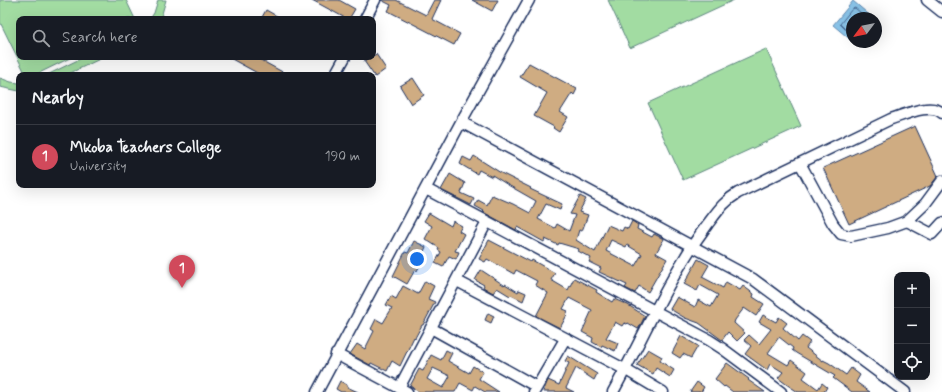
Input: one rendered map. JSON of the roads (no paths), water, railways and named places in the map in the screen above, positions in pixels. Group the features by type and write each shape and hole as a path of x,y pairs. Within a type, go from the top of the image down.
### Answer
{"street":[{"path":"367,16 376,0"},
{"path":"316,392 461,122 529,0"},
{"path":"927,0 942,12"},
{"path":"337,72 343,60"},
{"path":"614,392 691,246 730,198 891,119 930,108 939,110 942,113"},
{"path":"461,122 759,283 905,392"},
{"path":"800,163 832,224 841,234 851,236 880,230 907,221 925,204 942,181"},
{"path":"426,189 724,349 781,392"},
{"path":"907,221 932,234 942,223"},
{"path":"336,354 403,390 431,328 487,222"},
{"path":"457,281 626,370 663,392"},
{"path":"431,328 535,389 565,339"}],"water":[{"path":"853,1 866,12 846,12 846,36 833,25"}],"place":[{"name":"Mkoba Teachers College","path":"182,288"}]}
